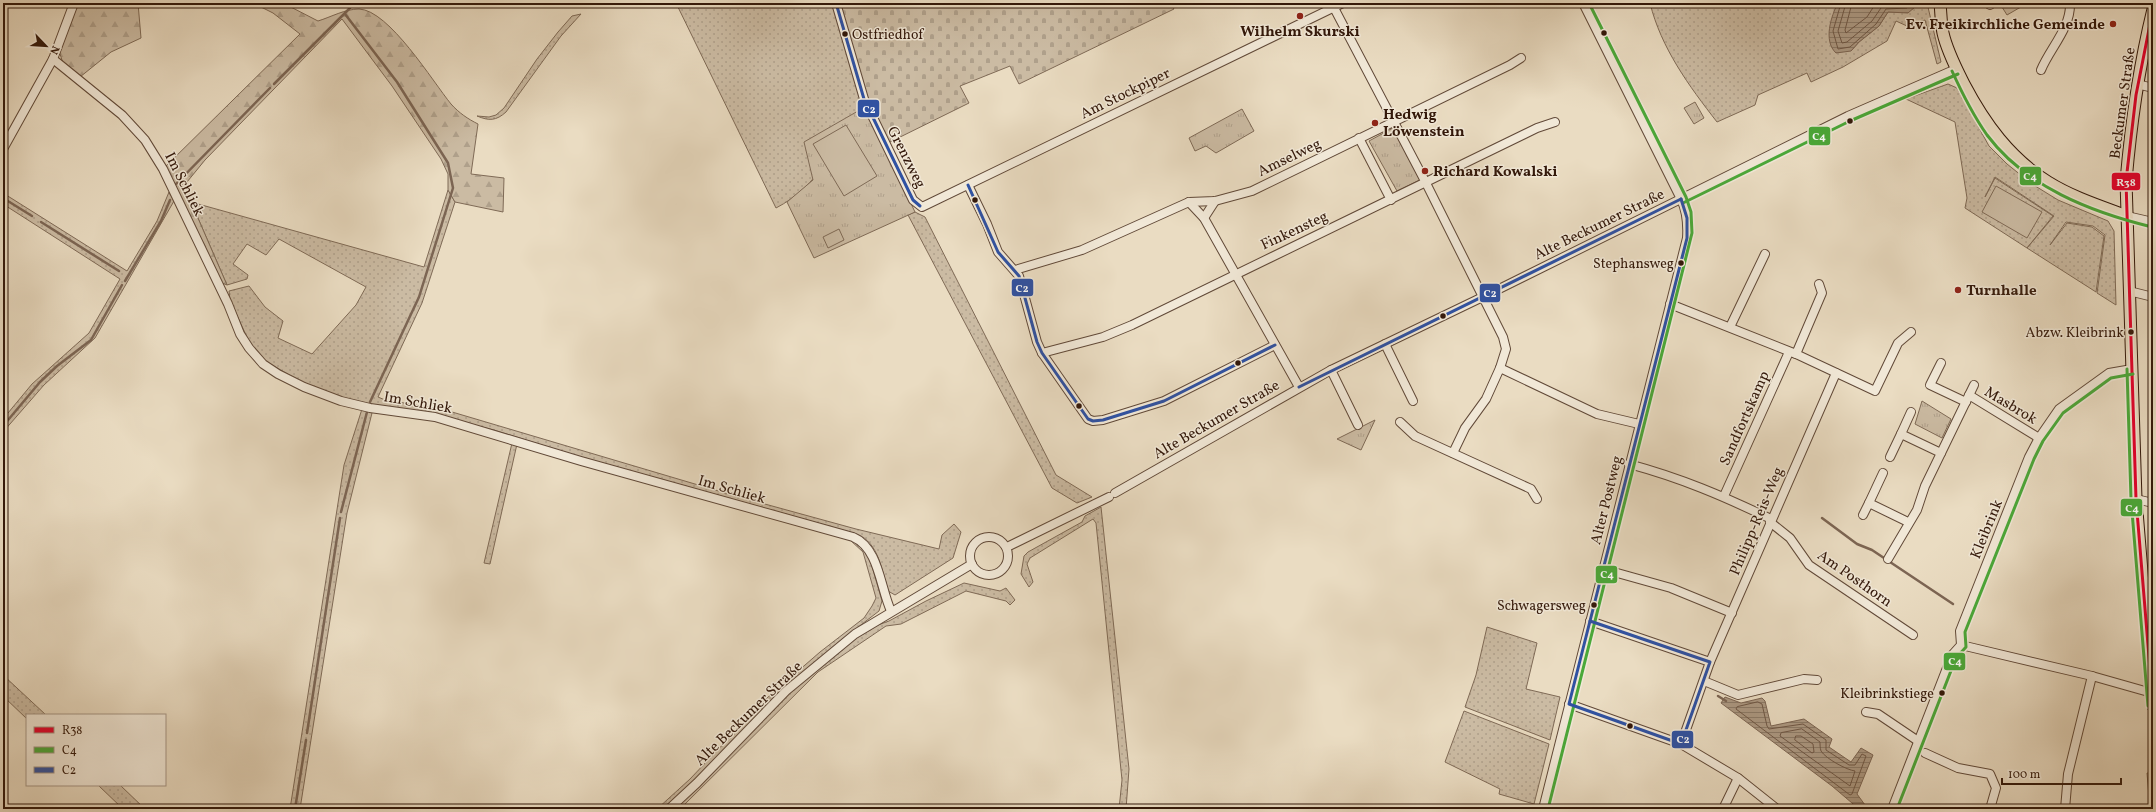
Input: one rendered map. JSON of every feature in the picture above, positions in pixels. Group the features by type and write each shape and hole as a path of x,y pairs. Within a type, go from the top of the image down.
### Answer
{"main road":[{"path":"1940,3 1943,33 1956,69 1980,114 1998,139 2016,157 2037,174 2062,190 2127,216"},
{"name":"Beckumer Straße","path":"2153,9 2137,84 2126,181 2136,499 2153,706"}],"street":[{"path":"3,149 53,59 74,3"},
{"name":"Grenzweg","path":"836,3 859,82 872,117 913,200 920,206"},
{"name":"Am Stockpiper","path":"920,206 928,206 1333,5 1343,3"},
{"name":"Alter Postweg","path":"1543,809 1687,238 1688,223 1686,209 1582,3"},
{"path":"2041,70 2047,56 2069,19 2070,3"},
{"path":"1333,5 1484,296 1503,337 1506,348 1500,368 1486,399 1465,428 1453,453"},
{"name":"Amselweg","path":"1015,270 1082,250 1189,202 1215,202 1252,191 1521,58"},
{"name":"Im Schliek","path":"53,59 122,115 145,140 163,169 228,304 240,334 249,348 263,364 278,374 304,387 341,401 370,408 435,417 580,461 853,537 862,541 871,552 891,611"},
{"name":"Alte Beckumer Straße","path":"1007,547 1112,495 1331,370 1848,116 1956,69"},
{"path":"2137,84 2153,88"},
{"name":"Finkensteg","path":"1042,353 1103,337 1132,326 1236,273 1391,200 1536,128 1555,122"},
{"path":"1359,138 1391,200"},
{"path":"968,185 987,224 998,252 1015,270 1021,282 1037,342 1042,353 1085,416 1098,421 1164,401 1274,345"},
{"path":"1189,202 1204,218 1236,273 1274,345 1299,387"},
{"path":"1204,218 1215,202"},
{"path":"2127,216 2153,222"},
{"path":"1730,327 1765,254"},
{"name":"Sandfortskamp","path":"1724,496 1822,293 1819,284"},
{"path":"2129,291 2153,297"},
{"path":"1670,304 1792,353 1875,391 1898,343 1911,332"},
{"path":"1386,344 1414,401"},
{"name":"Masbrok","path":"1941,363 1930,385 1967,398 2039,438"},
{"path":"1500,368 1597,414 1639,424"},
{"path":"1331,370 1358,425"},
{"name":"Kleibrink","path":"1892,809 1952,655 1961,644 1960,631 2029,457 2039,438 2059,409 2100,378 2116,370 2132,370"},
{"name":"Philipp-Reis-Weg","path":"1681,744 1710,662 1770,520 1836,373"},
{"name":"Masbrok","path":"1888,559 1908,522 1917,510 1925,486 1974,385"},
{"path":"1890,457 1911,412"},
{"path":"1400,422 1415,436 1531,489 1537,499"},
{"path":"1901,434 1941,453"},
{"name":"Am Posthorn","path":"1629,464 1668,474 1724,496 1770,520 1790,538 1808,565 1913,635"},
{"path":"1863,515 1882,473"},
{"path":"2136,499 2153,503"},
{"path":"1869,503 1908,522"},
{"path":"988,537 999,539 1007,547 1007,563 1001,571 995,574 982,574 972,564 971,552 973,546 982,538 988,537"},
{"name":"Alte Beckumer Straße","path":"669,809 697,783 786,691 855,634 891,611 972,564"},
{"path":"1603,569 1671,588 1732,613"},
{"path":"1590,621 1710,662"},
{"path":"1961,644 2092,676 2152,693"},
{"path":"2065,809 2068,774 2092,676"},
{"path":"1704,681 1738,695 1804,679 1817,680"},
{"path":"1569,704 1681,744 1738,778 1777,809"},
{"path":"1866,712 1878,714 1918,741"},
{"path":"1925,753 1958,768 1990,774 1996,788 1990,809"},
{"path":"1723,809 1738,778"}],"green space":[{"path":"78,3 138,3 141,38 111,52 80,77 63,63 59,51"},
{"path":"253,3 283,3 318,21 343,12 359,9 371,12 384,21 410,49 451,104 464,116 478,124 471,174 504,178 503,212 455,202 448,190 448,174 441,159 392,86 342,19 205,160 187,182 191,202 227,285 222,283 165,167 300,34 273,13"},
{"path":"676,3 832,3 865,107 826,163 815,176 791,199 776,208"},
{"name":"Ostfriedhof","path":"840,3 1170,3 1174,9 1019,84 1010,66 960,86 969,103 888,143 867,98"},
{"path":"1650,3 1838,3 1834,12 1851,51 1859,42 1879,26 1888,12 1908,12 1915,7 1914,3 1927,3 1941,62 1937,64 1925,20 1907,26 1896,21 1887,41 1843,67 1811,82 1807,73 1758,95 1755,105 1717,122 1696,95 1677,66 1661,36"},
{"path":"2003,3 2026,4 2007,15 2002,7"},
{"path":"581,14 561,36 506,112 496,119 485,119 477,116 489,117 496,115 504,108 537,59 558,32 572,16"},
{"path":"1948,84 1957,88 1989,146 2007,164 2032,184 2058,200 2108,221 2114,231 2116,305 2097,293 2105,235 2093,226 2066,222 2050,245 2067,223 2092,227 2104,236 2096,292 2027,248 1965,208 1967,198 1955,122 1906,99","holes":["1995,177 2054,216 2027,248 2053,216 1995,178 1985,197"]},
{"path":"1695,102 1704,118 1694,124 1684,108"},
{"path":"865,107 915,212 814,258 787,202 813,180 804,142"},
{"path":"1242,109 1254,131 1216,153 1206,146 1195,151 1189,138"},
{"path":"846,125 877,176 844,196 813,144"},
{"path":"1393,128 1420,180 1397,191 1369,141"},
{"path":"1996,186 2042,212 2027,238 1982,212"},
{"path":"448,190 455,202 422,303 378,397 385,400 442,409 732,495 856,529 939,549 942,535 954,524 961,532 953,558 895,595 888,591 875,551 864,538 857,534 577,456 494,430 439,416 342,399 305,384 265,361 251,346 230,300 229,291 249,286 265,307 283,321 278,338 312,354 356,305 366,287 279,239 266,255 247,244 233,264 248,275 247,279 227,285 191,202 424,267"},
{"path":"169,192 174,201 95,338 44,385 3,432 3,419 32,384 89,333 120,279 3,204 3,193 127,271 157,221"},
{"path":"915,212 925,217 1056,475 1092,497 1077,503 1052,488 908,215"},
{"path":"839,229 844,240 828,248 823,237"},
{"path":"1922,401 1951,419 1942,438 1915,424"},
{"path":"362,409 372,413 347,513 300,809 290,809 344,465"},
{"path":"1375,420 1361,450 1337,439"},
{"path":"512,443 517,444 490,564 484,563"},
{"path":"1101,507 1129,769 1126,809 1119,809 1122,780 1096,523 1093,519 1030,558 1027,564 1033,582 1029,587 1021,574 1024,556 1028,552 1082,522 1085,516"},
{"path":"850,540 859,544 869,556 882,601 879,611 840,641 773,699 699,776 663,809 657,809 690,779 767,698 820,652 864,618 876,598 863,552"},
{"path":"964,583 1000,591 1006,588 1015,600 1010,605 1006,601 966,591 901,624 886,626 818,672 680,809 674,809 788,694 850,642 878,625 889,621"},
{"path":"1487,627 1537,643 1526,689 1560,697 1550,740 1465,707 1476,675"},
{"path":"3,675 45,714 26,714 26,718 3,696"},
{"path":"1464,711 1549,744 1534,804 1499,794 1500,789 1445,762"},
{"path":"2147,773 2152,773 2153,809 2150,809"},
{"path":"99,786 121,786 145,809 123,809"}],"water":[{"path":"1838,3 1914,3 1915,7 1908,13 1888,12 1879,26 1859,42 1851,51 1836,53 1832,48 1829,35 1831,21"},
{"path":"1725,697 1741,703 1762,698 1765,701 1771,726 1804,719 1832,739 1829,747 1851,762 1861,748 1873,755 1857,794 1868,809 1859,809 1832,786 1721,703"}],"waterway":[{"path":"274,84 350,8"},
{"path":"345,14 397,82 448,163 453,188 419,297 370,402"},
{"path":"175,185 270,88"},
{"path":"3,198 32,216"},
{"path":"125,281 161,221 170,200"},
{"path":"41,222 119,271"},
{"path":"3,426 40,382 57,366 91,340 122,285"},
{"path":"341,512 367,412"},
{"path":"307,733 340,518"},
{"path":"1822,518 1857,544 1872,550 1953,604"},
{"path":"1718,696 1726,701"},
{"path":"295,809 306,740"}],"transit line":[{"name":"C2","path":"836,3 864,99 913,200 920,206"},
{"name":"C4","path":"1548,809 1692,233 1691,212 1686,197 1589,3"},
{"name":"R38","path":"2153,9 2136,95 2126,181 2136,499 2153,706"},
{"name":"C4","path":"1952,71 1968,104 1987,135 2003,153 2021,169 2040,183 2083,205 2106,214 2152,227"},
{"name":"C4","path":"1683,203 1850,121 1958,74"},
{"name":"C2","path":"968,185 998,252 1019,276 1037,342 1042,353 1088,419 1093,421 1103,420 1164,401 1275,345"},
{"name":"C2","path":"1299,387 1681,199"},
{"name":"C2","path":"1590,621 1687,238 1687,218 1681,199"},
{"name":"C4","path":"2127,369 2131,499 2148,706"},
{"name":"C4","path":"1897,809 1956,658 1966,647 1965,632 2034,459 2043,441 2063,413 2111,378 2133,374"},
{"name":"C2","path":"1590,621 1710,662 1681,744 1569,704 1590,621"}],"place":[{"name":"Wilhelm Skurski","path":"1300,16"},
{"name":"Ev. Freikirchliche Gemeinde","path":"2113,24"},
{"name":"Ostfriedhof","path":"845,34"},
{"name":"Hedwig Löwenstein","path":"1375,123"},
{"name":"Richard Kowalski","path":"1425,171"},
{"name":"Stephansweg","path":"1681,263"},
{"name":"Turnhalle","path":"1958,290"},
{"name":"Abzw. Kleibrink","path":"2131,332"},
{"name":"Schwagersweg","path":"1594,605"},
{"name":"Kleibrinkstiege","path":"1942,693"}]}
